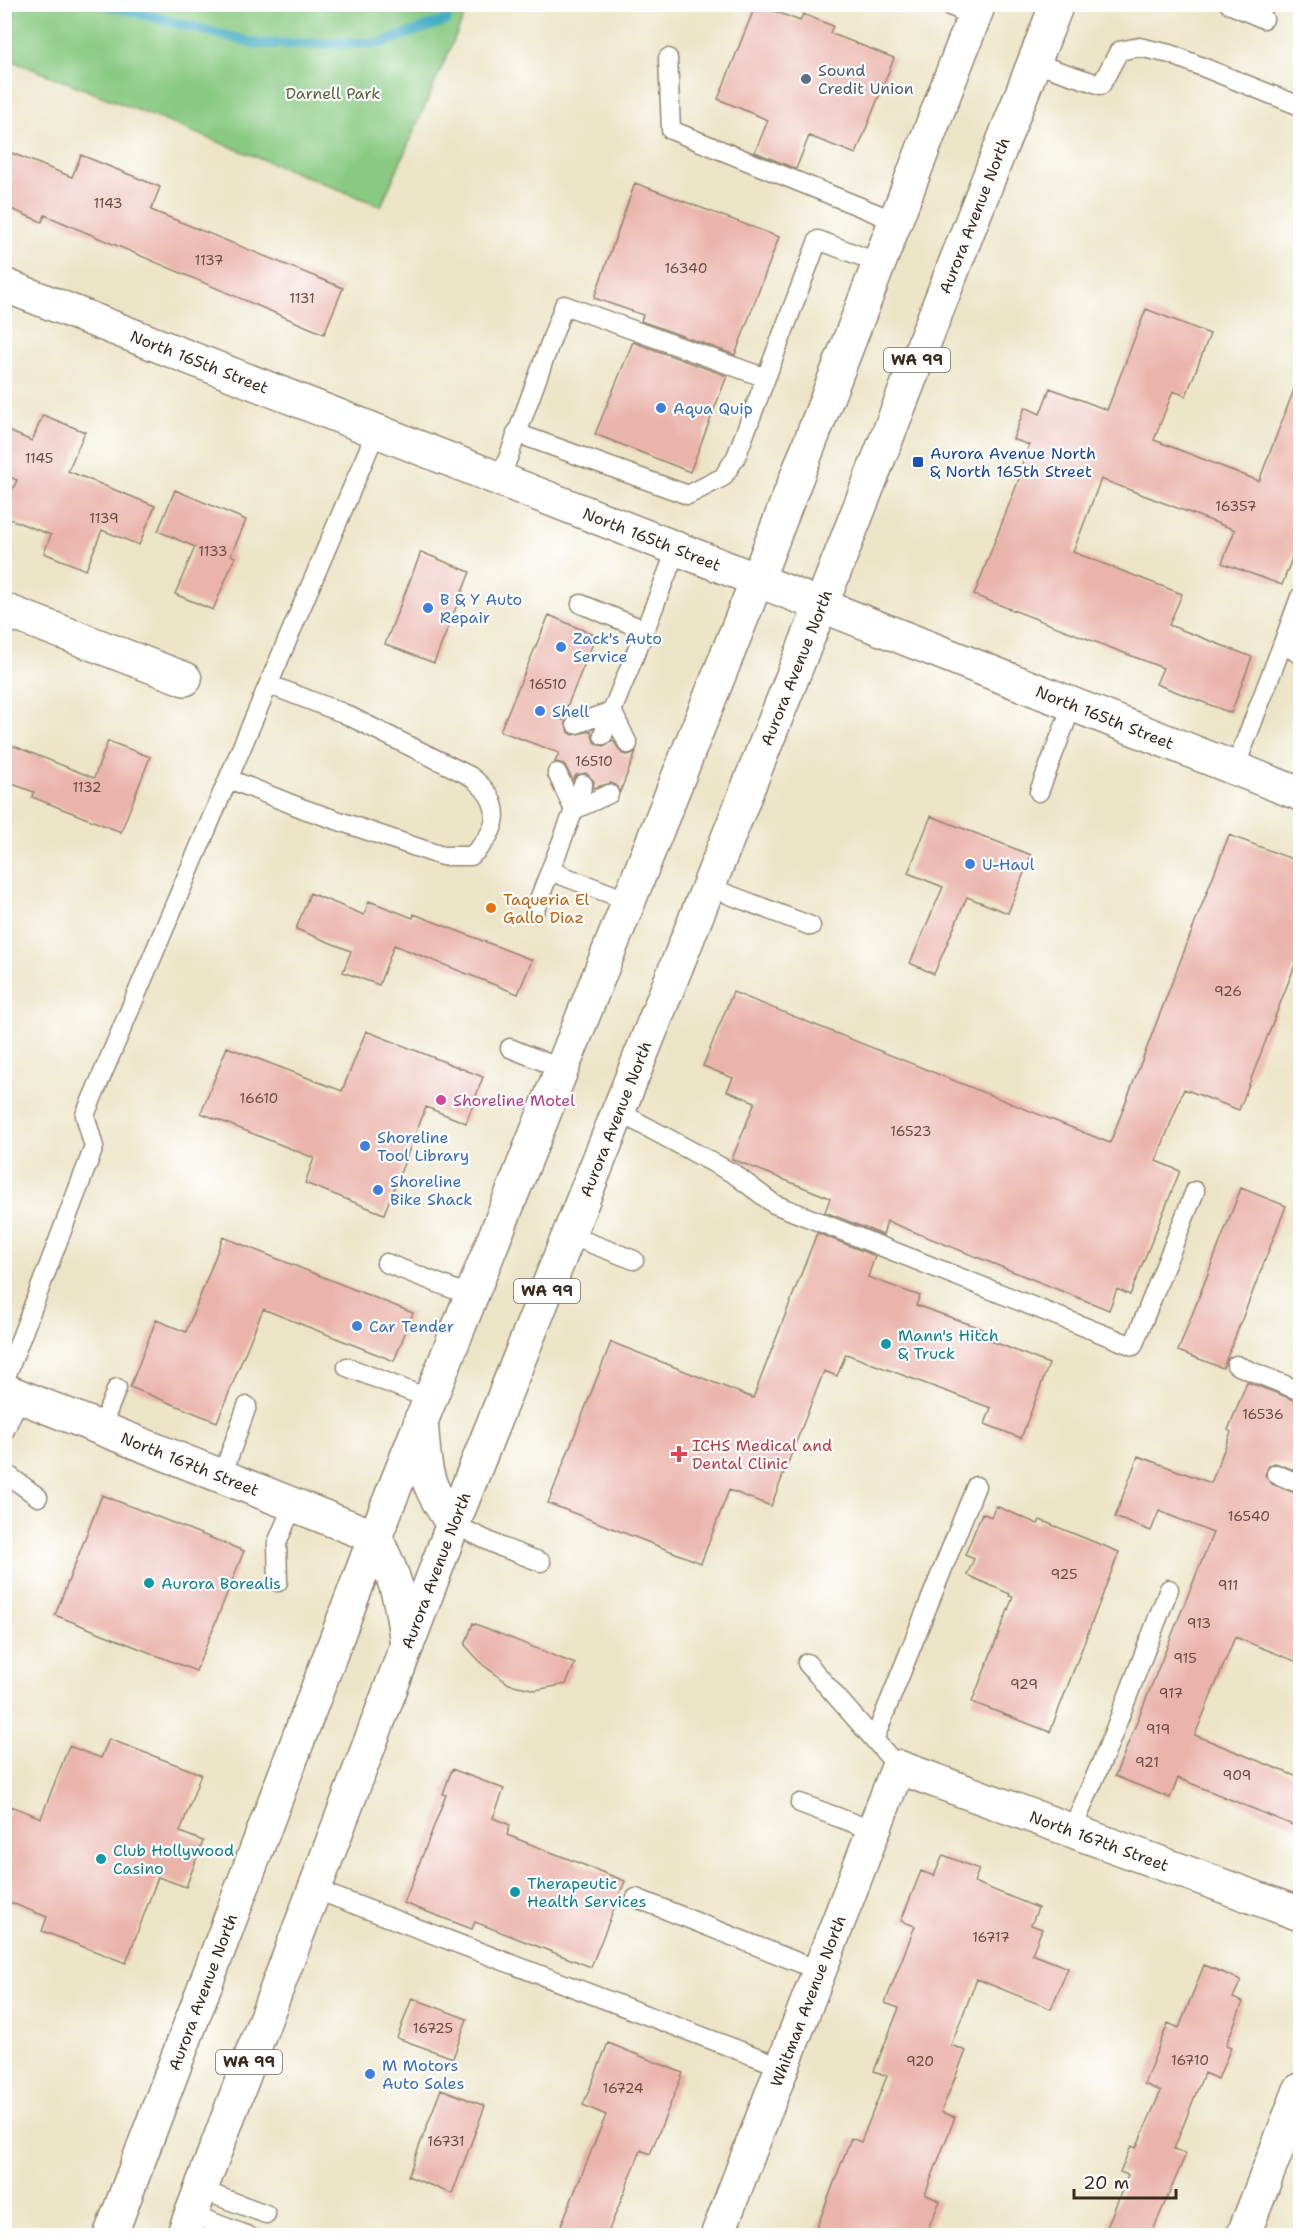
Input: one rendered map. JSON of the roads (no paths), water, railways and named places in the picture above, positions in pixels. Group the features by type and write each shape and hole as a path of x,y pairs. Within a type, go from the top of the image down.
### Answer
{"main road":[{"name":"Aurora Avenue North","path":"192,2213 453,1524 822,603 1057,4"},
{"name":"Aurora Avenue North","path":"110,2235 375,1537 757,580 879,263 966,8"},
{"name":"North 165th Street","path":"4,285 376,432 822,603 1300,794"},
{"path":"4,610 184,679"},
{"name":"North 167th Street","path":"10,1389 101,1428 375,1537"},
{"path":"425,1409 425,1474 434,1496 453,1524"},
{"path":"375,1537 393,1573 402,1602 407,1646"},
{"name":"North 167th Street","path":"898,1767 1300,1914"},
{"name":"Whitman Avenue North","path":"717,2235 898,1767"},
{"path":"1243,2235 1300,2090"}],"lane":[{"path":"1228,4 1264,19"},
{"path":"1034,63 1101,85 1119,51 1139,47 1170,54 1300,106"},
{"path":"668,58 671,130 895,220"},
{"path":"516,433 688,495 723,477 736,457 818,240 879,263"},
{"path":"500,480 564,305 766,378"},
{"path":"4,1432 10,1389 94,1147 85,1114 376,432"},
{"path":"603,735 677,548"},
{"path":"1235,768 1300,597"},
{"path":"581,604 645,630"},
{"path":"1283,644 1300,655"},
{"path":"229,779 304,809 442,856 471,856 490,834 496,820 494,804 486,788 470,776 343,713 270,685"},
{"path":"1039,792 1073,703"},
{"path":"576,724 612,711"},
{"path":"612,711 628,744"},
{"path":"557,773 574,810"},
{"path":"534,912 583,784"},
{"path":"574,810 609,794"},
{"path":"550,871 629,901"},
{"path":"709,887 811,926"},
{"path":"510,1048 562,1069"},
{"path":"619,1112 734,1174 774,1204 1133,1346 1195,1191"},
{"path":"569,1234 634,1260"},
{"path":"386,1263 471,1296"},
{"path":"1236,1365 1300,1391"},
{"path":"347,1367 425,1409"},
{"path":"101,1428 117,1388"},
{"path":"222,1476 247,1406"},
{"path":"4,1472 38,1497"},
{"path":"1276,1474 1300,1484"},
{"path":"874,1740 976,1486"},
{"path":"278,1582 277,1543 293,1505"},
{"path":"453,1524 501,1547 541,1562"},
{"path":"1072,1830 1108,1747 1169,1589"},
{"path":"807,1664 898,1767"},
{"path":"800,1803 874,1831"},
{"path":"314,1889 783,2067"},
{"path":"636,1898 820,1971"},
{"path":"192,2213 266,2214"},
{"path":"192,2213 249,2235"}],"waterway":[{"path":"103,4 258,44 381,43 447,20"}],"place":[{"name":"Sound Credit Union","path":"806,79"},
{"name":"Aqua Quip","path":"661,408"},
{"name":"Aurora Avenue North & North 165th Street","path":"918,462"},
{"name":"B & Y Auto Repair","path":"428,608"},
{"name":"Zack's Auto Service","path":"561,647"},
{"name":"Shell","path":"540,711"},
{"name":"U-Haul","path":"970,864"},
{"name":"Taqueria El Gallo Diaz","path":"491,908"},
{"name":"Shoreline Motel","path":"441,1100"},
{"name":"Shoreline Tool Library","path":"365,1146"},
{"name":"Shoreline Bike Shack","path":"378,1190"},
{"name":"Car Tender","path":"357,1326"},
{"name":"Mann's Hitch & Truck","path":"886,1344"},
{"name":"ICHS Medical and Dental Clinic","path":"679,1454"},
{"name":"Aurora Borealis","path":"149,1583"},
{"name":"Club Hollywood Casino","path":"101,1859"},
{"name":"Therapeutic Health Services","path":"515,1892"},
{"name":"M Motors Auto Sales","path":"370,2074"}],"park label":[{"name":"Darnell Park","path":"333,93"}]}
